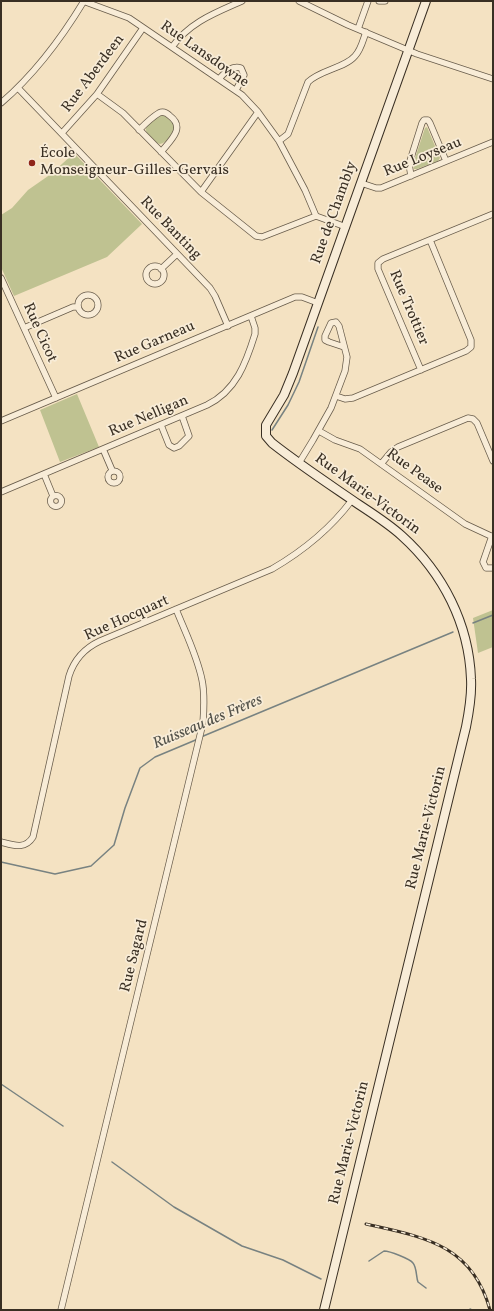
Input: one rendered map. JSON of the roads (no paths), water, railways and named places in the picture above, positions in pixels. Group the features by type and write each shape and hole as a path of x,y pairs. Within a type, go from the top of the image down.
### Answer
{"street":[{"path":"1,102 18,88 33,72 52,48 83,1"},
{"name":"Rue Lansdowne","path":"83,1 123,15 236,90 258,112 279,141 305,190 316,216"},
{"path":"172,47 190,28 198,22 242,1"},
{"path":"299,1 358,29 408,50 493,80"},
{"path":"358,29 368,1"},
{"path":"378,1 385,1"},
{"name":"Rue de Chambly","path":"265,432 267,424 284,395 293,373 426,1"},
{"name":"Rue Aberdeen","path":"62,133 97,94 143,28"},
{"path":"279,141 288,134 308,82 314,77 353,59 366,32"},
{"path":"219,79 231,68 241,68 244,75 236,90"},
{"name":"Rue Banting","path":"18,88 212,290 228,326"},
{"path":"97,94 120,110 200,192 258,237 264,237 316,216 346,227"},
{"path":"200,192 258,112"},
{"path":"139,130 160,113 167,113 175,119 178,124 177,130 161,152"},
{"path":"411,176 409,164 424,120 428,120 430,123 446,161"},
{"name":"Rue Loyseau","path":"361,183 379,188 493,142"},
{"path":"336,396 351,399 468,350 472,344 471,340 430,240 493,214"},
{"name":"Rue Trottier","path":"421,370 378,265 383,259 430,240"},
{"path":"161,269 177,254"},
{"name":"Rue Cicot","path":"1,278 56,398"},
{"name":"Rue Garneau","path":"1,421 297,297 302,297 318,303"},
{"path":"24,328 78,306"},
{"name":"Rue Nelligan","path":"1,492 182,416 218,399 235,382 243,367 256,334 251,316"},
{"path":"299,463 319,431 336,396 346,368 346,357 344,347 339,326 336,322 331,323 325,336 326,340 344,347"},
{"path":"161,425 169,445 174,448 178,447 190,435 182,416"},
{"path":"381,464 391,452 398,447 468,418 473,419 477,423 493,461"},
{"name":"Rue Pease","path":"319,431 335,440 358,448 465,524 493,536"},
{"name":"Rue Marie-Victorin","path":"265,432 270,442 402,536 421,554 437,575 451,599 463,630 468,653 471,686 470,709 466,727 324,1310"},
{"path":"103,449 112,470"},
{"path":"44,474 53,496"},
{"name":"Rue Hocquart","path":"1,842 15,846 22,846 29,842 34,835 68,680 78,658 86,649 97,642 255,577 284,562 315,538 347,507 352,500"},
{"path":"493,536 483,562 486,568 493,568"},
{"name":"Rue Sagard","path":"61,1310 203,723 204,702 202,680 197,662 176,609"}],"waterway":[{"path":"272,430 288,405 299,382 318,327"},
{"name":"Ruisseau des Frères","path":"473,623 493,615"},
{"name":"Ruisseau des Frères","path":"201,737 453,632"},
{"name":"Ruisseau des Frères","path":"1,862 55,874 91,866 114,845 125,808 140,768 155,757 198,739"},
{"path":"1,1084 63,1126"},
{"path":"112,1162 174,1207 242,1246 283,1260 321,1279"},
{"path":"369,1261 384,1251 404,1257 413,1263 418,1282 426,1288"}],"railway":[{"path":"366,1224 426,1240 443,1247 458,1257 471,1271 482,1288 490,1310"}],"place":[{"name":"École Monseigneur-Gilles-Gervais","path":"32,163"}]}
